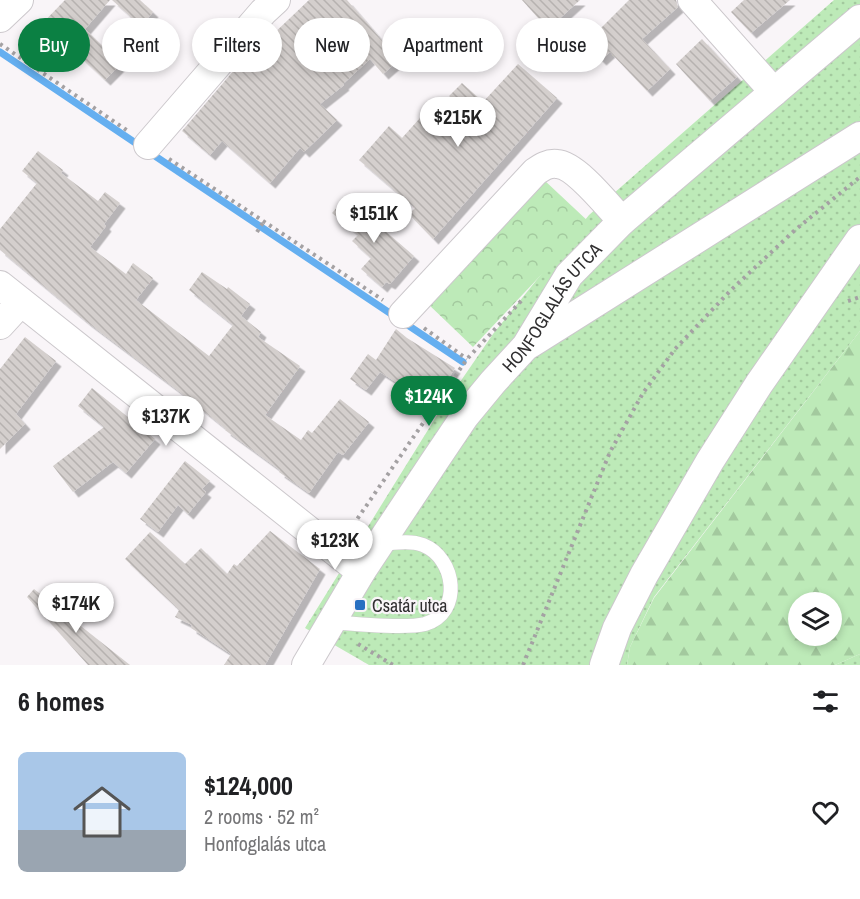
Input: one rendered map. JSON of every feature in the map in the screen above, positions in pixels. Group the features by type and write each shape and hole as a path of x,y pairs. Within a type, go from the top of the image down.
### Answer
{"street":[{"path":"0,18 19,0"},
{"path":"692,0 774,92"},
{"path":"148,145 263,4"},
{"name":"HONFOGLALÁS UTCA","path":"306,665 361,572 465,416 526,346 569,275 622,221 860,19"},
{"path":"526,346 860,136"},
{"path":"403,314 535,172 547,165 560,164 572,169 622,221"},
{"path":"604,665 617,627 644,575 710,461 759,384 860,239"},
{"path":"0,325 10,294 361,572"}],"lane":[{"path":"332,622 424,624 435,618 446,604 450,591 450,576 439,555 432,549 415,543 379,544"}],"path":[{"path":"0,44 148,145 260,226 403,314 467,359"},
{"path":"522,665 610,452 643,393 675,349 731,290 795,230 860,177"}],"green space":[{"path":"834,0 860,0 860,331 654,597 630,647 627,665 369,665 305,628 436,417 493,334 589,215"},
{"path":"543,179 590,223 473,347 426,302"},
{"path":"860,331 860,654 835,665 627,665 630,647 654,598"},
{"path":"860,654 860,665 835,665"}],"building":[{"path":"65,0 110,0 90,23 90,18 48,18"},
{"path":"112,0 140,0 153,12 148,18 132,18"},
{"path":"309,0 347,0 363,18 294,18 294,72 356,72 320,104 337,120 304,152 300,148 270,183 222,141 210,155 182,131 232,72 282,72 282,26"},
{"path":"522,0 580,0 560,18 538,18"},
{"path":"629,0 676,0 678,7 642,39 670,69 647,91 610,52 608,54 608,21"},
{"path":"744,0 790,0 751,33 731,12"},
{"path":"370,27 382,40 382,72 385,72 383,74 370,59"},
{"path":"90,34 102,46 102,72 113,72 105,80 90,66"},
{"path":"702,39 737,77 710,101 676,64"},
{"path":"516,66 516,72 527,72 557,98 433,239 409,214 415,208 359,160 389,126 402,138 420,118 439,134 462,108 449,96 462,83 483,102"},
{"path":"38,151 63,170 61,173 98,201 105,192 120,203 90,247 126,274 133,263 153,278 136,300 209,356 233,325 189,290 202,272 227,289 228,287 250,304 241,316 261,332 258,337 300,366 265,415 301,440 308,430 312,433 340,399 369,422 343,455 338,452 309,493 87,322 0,250 0,229 37,183 22,171"},
{"path":"346,197 414,256 390,284 386,282 382,287 361,269 371,258 352,241 358,235 332,213"},
{"path":"396,329 455,368 432,405 380,372 366,390 350,379 368,354 376,360"},
{"path":"25,337 56,361 16,414 25,424 0,449 0,369"},
{"path":"92,388 155,439 126,473 113,462 73,492 53,466 104,427 78,406"},
{"path":"185,461 210,481 202,489 206,492 188,514 178,505 158,532 140,519"},
{"path":"270,531 320,569 265,665 224,665 231,654 191,628 192,625 175,617 179,610 125,559 150,532 185,564 201,548 227,574 234,564 237,566"},
{"path":"34,589 130,665 88,665 27,597"}],"waterway":[{"path":"0,52 140,146"},
{"path":"149,152 463,362"}],"place":[{"name":"Csatár utca","path":"360,605"}]}
